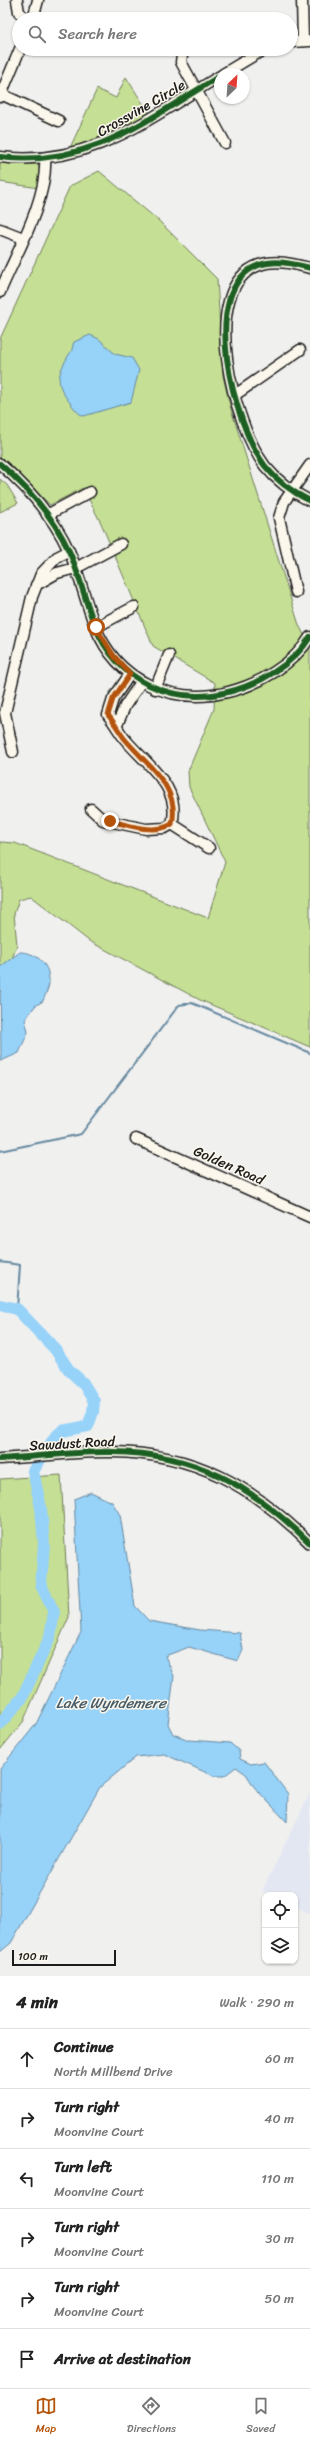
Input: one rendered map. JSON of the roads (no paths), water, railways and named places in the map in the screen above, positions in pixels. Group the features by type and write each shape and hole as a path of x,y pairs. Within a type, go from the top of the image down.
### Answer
{"street":[{"path":"17,0 19,12"},
{"path":"35,12 38,0"},
{"path":"302,0 306,41"},
{"path":"17,56 1,96 59,121"},
{"path":"182,56 181,62 195,91 225,143"},
{"path":"233,68 253,56"},
{"name":"Crossvine Circle","path":"0,157 45,158 74,153 108,142 214,80"},
{"path":"0,292 41,198 46,172 45,158"},
{"path":"0,228 23,238"},
{"path":"310,268 279,262 268,263 250,270 237,281 228,302 226,349 230,380 258,454 272,474 291,490 310,501"},
{"path":"235,395 300,350"},
{"path":"0,464 32,496 47,515 69,551 96,627 114,656 130,674 141,682 155,689 191,696 210,696 233,691 283,665 303,648 310,638"},
{"path":"296,592 279,518 280,511 291,490 310,465"},
{"path":"47,515 90,492"},
{"path":"36,585 63,570 76,568 121,544"},
{"path":"13,752 6,725 6,701 36,585 40,574 50,564 69,551"},
{"path":"96,627 134,607"},
{"path":"155,689 169,655"},
{"path":"130,674 113,699 108,715 123,737 166,785 174,804 172,824"},
{"path":"116,725 125,706 141,682"},
{"path":"91,809 103,820 146,828 165,828 172,824"},
{"path":"172,824 209,848"},
{"name":"Golden Road","path":"136,1138 310,1217"},
{"name":"Sawdust Road","path":"0,1459 112,1452 138,1453 176,1459 218,1474 252,1493 310,1544"}],"water":[{"path":"90,335 99,339 115,354 132,358 139,370 131,402 84,416 77,411 66,397 59,379 62,367 72,351 74,342"},
{"path":"20,952 36,956 44,964 47,968 49,985 43,1001 35,1006 25,1020 28,1032 19,1053 1,1061 0,967"},
{"name":"Lake Wyndemere","path":"91,1492 112,1502 120,1515 135,1606 149,1621 200,1630 240,1633 243,1650 238,1661 189,1647 165,1656 174,1676 168,1724 173,1734 189,1740 230,1743 239,1751 240,1759 251,1764 264,1762 288,1794 287,1822 255,1788 246,1774 236,1767 224,1776 214,1776 164,1754 136,1757 100,1787 11,1943 0,1952 0,1769 36,1724 81,1632 74,1499"}],"waterway":[{"path":"0,1151 81,1134 179,1005 192,1003 310,1053"},
{"path":"0,1262 20,1265 17,1309"},
{"path":"0,1305 17,1309 55,1349 69,1370 83,1383 94,1401 93,1412 88,1426 62,1431 55,1437 33,1471 41,1508 44,1544 41,1585 54,1612 50,1637 22,1698 0,1724"}]}
